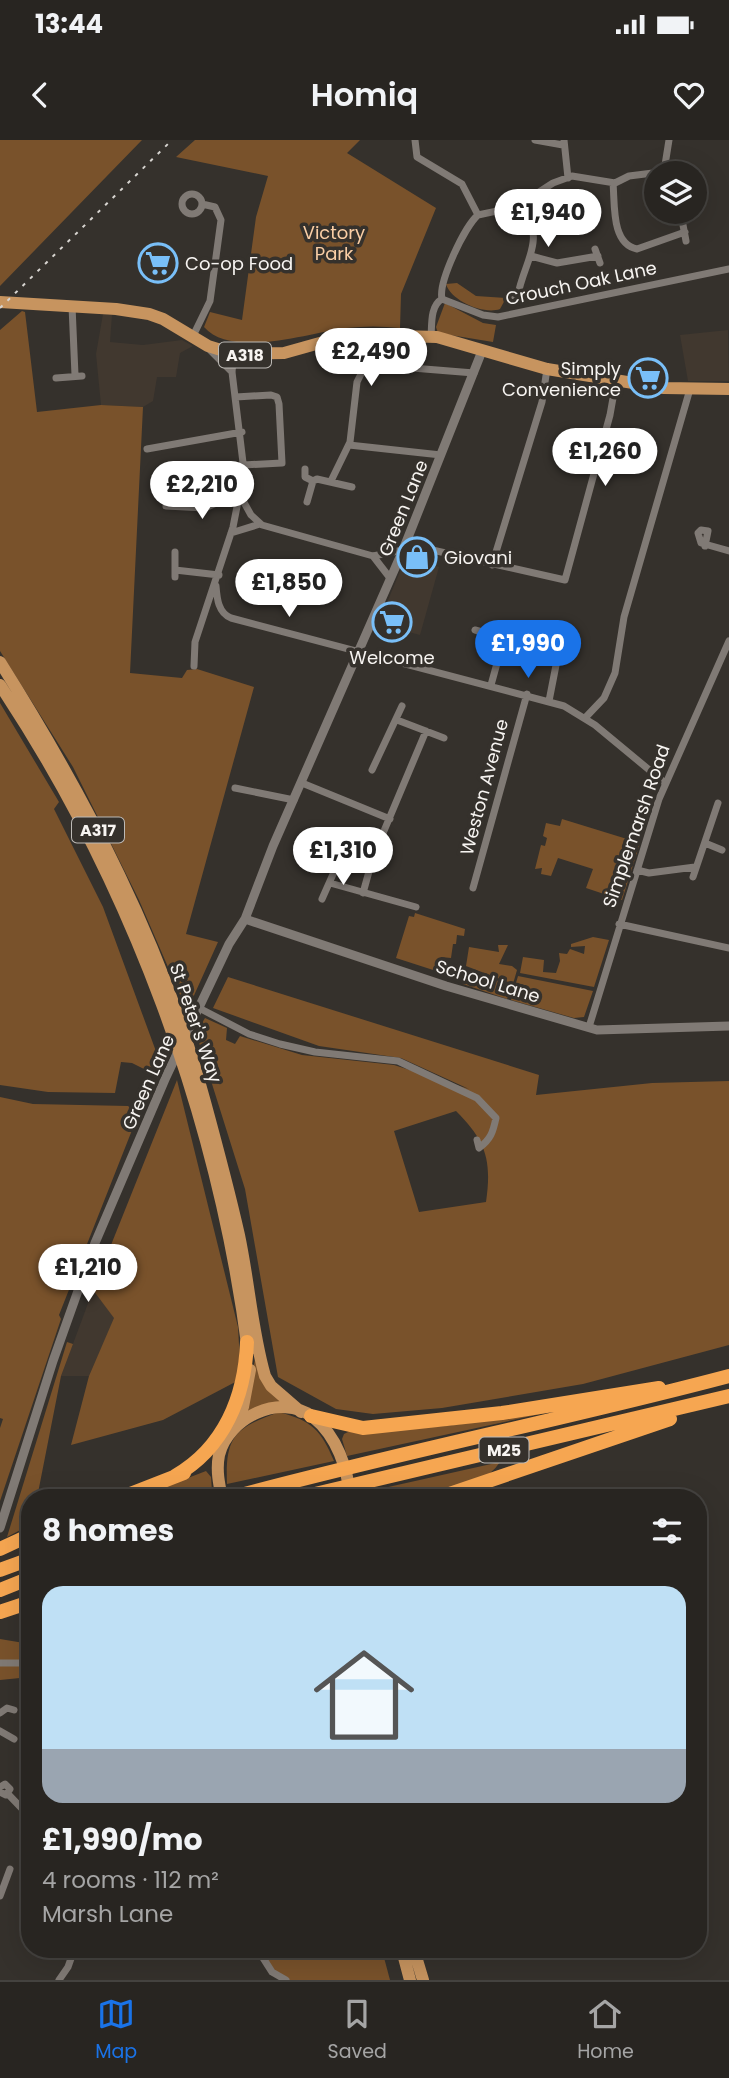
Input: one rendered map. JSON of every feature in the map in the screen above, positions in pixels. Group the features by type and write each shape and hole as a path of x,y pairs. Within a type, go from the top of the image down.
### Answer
{"highway":[{"path":"175,1476 212,1448 227,1422 242,1384 247,1342"},
{"name":"M25","path":"267,1489 729,1377"},
{"name":"M25","path":"306,1414 363,1428 502,1413 651,1389 693,1386"},
{"name":"M25","path":"465,1489 729,1396"},
{"name":"M25","path":"337,1489 710,1402"},
{"path":"142,1489 207,1462 224,1442"},
{"path":"0,1549 21,1539"},
{"path":"0,1570 21,1562"},
{"path":"0,1590 21,1582"},
{"path":"0,1612 21,1605"}],"main road":[{"name":"A318","path":"0,302 149,314 208,346 234,351 300,349 360,335 430,337 436,342 482,351 547,369 617,381 690,389 729,389"},
{"name":"A318","path":"193,337 234,351"},
{"name":"St Peter's Way","path":"0,662 60,758 120,874 175,1008 212,1170 250,1365 248,1387 233,1428 224,1442"},
{"name":"St Peter's Way","path":"0,685 51,766 119,898 167,1023 191,1074 239,1235 265,1376 271,1385 332,1436 339,1452 348,1489"},
{"path":"233,1428 267,1409 306,1414"},
{"path":"220,1489 218,1477 224,1442"},
{"path":"403,1958 410,1980"},
{"path":"416,1958 423,1980"}],"street":[{"path":"415,140 412,150 425,164 462,184 478,215"},
{"path":"535,140 563,143 568,178"},
{"path":"478,215 508,210 553,183 568,178 583,176 613,183 629,176 658,171 665,165 669,140"},
{"path":"613,183 619,234 631,248 642,248 685,233"},
{"path":"516,298 531,256 535,233 525,202"},
{"path":"193,337 210,302 221,220 215,207 202,204"},
{"path":"430,337 435,306 442,299 442,284 451,262 478,215"},
{"path":"531,256 557,263 598,256"},
{"name":"Crouch Oak Lane","path":"442,299 483,315 498,317 729,269"},
{"path":"56,378 79,375 72,306"},
{"path":"208,346 232,372"},
{"path":"194,666 195,642 216,586 231,533 244,466 242,432 232,372 234,351"},
{"name":"Green Lane","path":"0,1528 52,1361 91,1254 166,1076 229,944 245,919 404,547 482,351"},
{"path":"331,481 349,445 354,426 357,382 368,367 414,367 474,373"},
{"path":"492,565 542,402 547,369"},
{"path":"231,533 260,524 373,556 404,547 565,580 606,433 617,381"},
{"path":"585,718 604,698 615,673 624,617 690,389"},
{"path":"236,397 271,395 277,397 279,404 282,463 244,466"},
{"path":"147,449 242,432"},
{"path":"349,445 441,456"},
{"path":"305,469 305,477 313,481 331,481 352,487"},
{"path":"307,502 313,481"},
{"path":"170,503 205,508 223,499 239,498"},
{"path":"239,498 260,524"},
{"path":"705,546 729,551"},
{"path":"175,552 175,574 219,575"},
{"path":"373,556 390,578"},
{"path":"216,586 223,612 231,618 549,701 585,718 665,782"},
{"path":"205,613 223,612"},
{"path":"475,630 567,657"},
{"path":"491,685 504,638"},
{"name":"Simplemarsh Road","path":"589,1027 665,782 729,641"},
{"path":"549,701 558,655"},
{"name":"Weston Avenue","path":"473,888 527,694"},
{"path":"372,770 402,706"},
{"path":"397,720 444,738"},
{"path":"363,893 373,857 426,731"},
{"path":"302,783 390,819"},
{"path":"235,788 294,800"},
{"path":"693,877 718,803"},
{"path":"705,843 722,850"},
{"path":"322,899 338,863"},
{"path":"637,870 649,873 695,867"},
{"path":"330,883 416,907"},
{"name":"School Lane","path":"245,919 446,986 607,1031 729,1026"},
{"path":"620,925 729,948"},
{"path":"199,1008 256,1037 315,1052 398,1061 453,1086 477,1098 496,1118 493,1135 487,1142 479,1148 477,1140"},
{"path":"0,1663 21,1663"},
{"path":"0,1713 7,1709 14,1710"},
{"path":"0,1731 14,1739"},
{"path":"2,1789 21,1808"},
{"path":"0,1896 10,1869"},
{"path":"70,1958 61,1977 74,1980"},
{"path":"263,1958 272,1972 286,1980"}],"shaded area":[{"path":"103,314 112,315 110,342 143,345 182,340 193,346 180,353 176,377 157,377 153,401 143,407 101,405 96,354"},
{"path":"728,330 729,381 688,381 680,335"},
{"path":"409,550 426,553 425,563 439,567 420,635 378,624"},
{"path":"93,1290 115,1318 89,1376 61,1376"}],"green space":[{"path":"0,140 142,140 0,286"},
{"name":"Victory Park","path":"195,140 360,140 347,153 436,208 401,294 400,328 346,328 251,343 217,336 204,327 210,312 242,320 256,217 268,176 176,157"},
{"path":"457,283 476,296 506,298 500,309 477,308 454,296 446,284"},
{"path":"445,303 483,323 496,325 493,342 438,333 436,327"},
{"path":"22,311 25,312 37,412 101,405 143,407 130,673 182,678 187,670 197,669 254,687 186,934 218,942 187,1011 139,900 73,767 0,651 0,330"},
{"path":"0,703 59,802 54,809 103,907 161,1065 156,1075 132,1063 121,1062 115,1093 48,1092 0,1085"},
{"path":"562,819 640,843 622,900 586,888 593,869 558,858 551,876 541,874 542,868 535,869 541,845 545,846 547,838 543,836 546,823 560,826"},
{"path":"415,913 465,929 464,936 457,935 451,958 441,957 439,963 465,970 464,978 468,979 470,971 504,983 511,990 507,999 463,984 461,979 396,958 409,916 414,917"},
{"path":"593,937 609,940 594,987 520,973 523,957 544,960 543,972 556,973 560,961 559,953 567,954 570,949 584,954 585,946 571,947 571,944"},
{"path":"498,945 508,945 499,964 512,966 517,970 513,984 466,966 469,947 499,952"},
{"path":"518,976 593,991 584,1017 574,1018 511,1000"},
{"path":"228,977 539,1075 536,1095 652,1083 729,1081 729,1345 583,1384 442,1408 373,1414 336,1409 278,1377 245,1189 196,1033 205,1018 227,1028 226,1040 235,1044 240,1036 302,1055 394,1065 469,1089 401,1058 319,1046 213,1008","holes":["456,1111 485,1152 488,1174 486,1202 419,1212 394,1131"]},
{"path":"177,1080 238,1327 241,1379 163,1420 71,1445 89,1376 114,1318 93,1290"},
{"path":"0,1097 33,1104 128,1106 138,1115 59,1315 61,1319 0,1501 0,1428 3,1419 0,1418"},
{"path":"67,1342 73,1344 61,1376 39,1489 22,1489"},
{"path":"255,1359 286,1403 268,1404 245,1412"},
{"path":"279,1412 300,1419 314,1428 325,1442 334,1461 227,1484 228,1455 236,1436 252,1423"},
{"path":"550,1412 347,1456 342,1439 348,1432 446,1426"},
{"path":"500,1462 488,1475 459,1489 379,1489"},
{"path":"206,1471 211,1477 212,1489 159,1489"},
{"path":"21,1492 21,1530 7,1537"},
{"path":"0,1639 21,1642 21,1678 0,1680"},
{"path":"263,1958 384,1958 390,1980 286,1980 272,1972"}],"railway":[{"path":"0,308 172,140"}],"place":[{"name":"Co-op Food","path":"158,263"},
{"name":"Simply Convenience","path":"648,378"},
{"name":"Giovani","path":"417,557"},
{"name":"Welcome","path":"392,622"}]}
